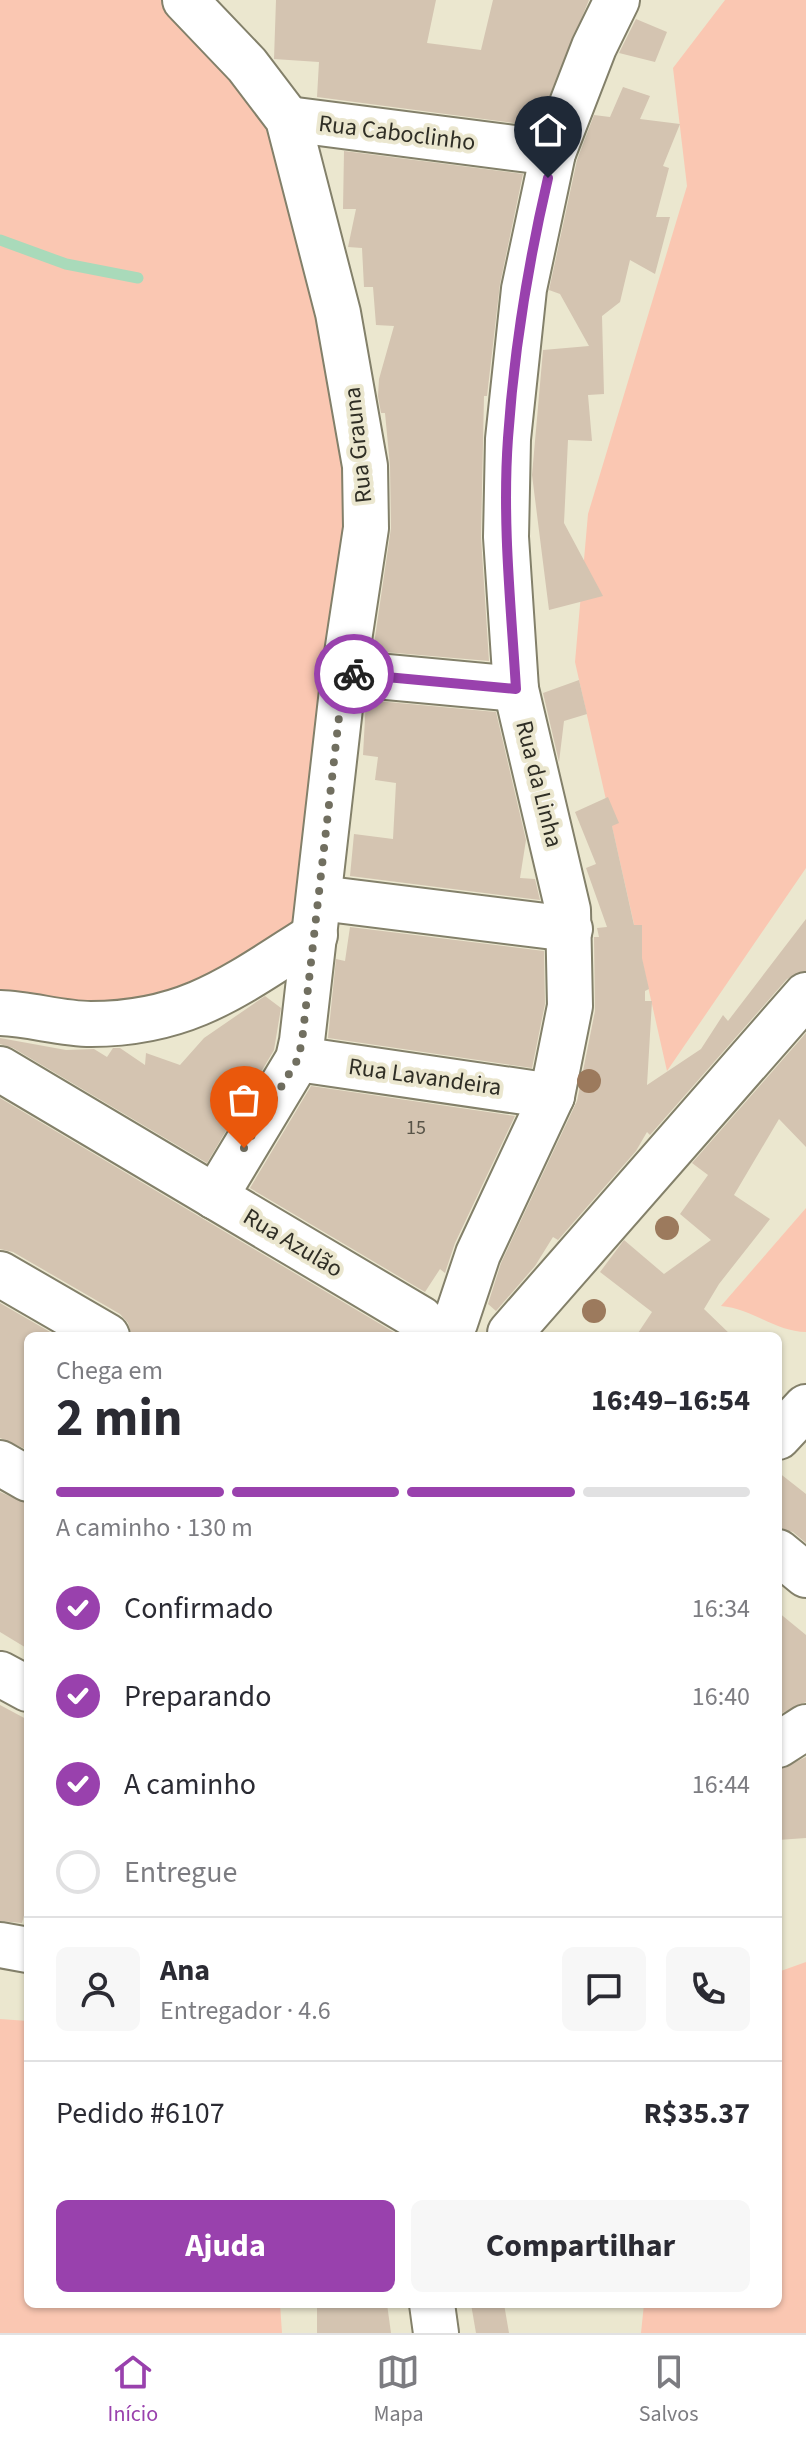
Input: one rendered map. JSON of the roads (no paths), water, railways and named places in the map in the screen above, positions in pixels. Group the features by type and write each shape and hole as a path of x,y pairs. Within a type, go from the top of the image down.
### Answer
{"street":[{"name":"Rua Grauna","path":"185,0 238,55 288,119 338,313 365,466 366,528 344,673 298,1059 215,1197"},
{"name":"Rua da Linha","path":"438,1329 552,1096 570,1006 570,929 559,864 516,689 506,537 508,439 524,289 553,153 594,47 617,0"},
{"name":"Rua Caboclinho","path":"288,119 553,153"},
{"path":"344,673 516,689"},
{"path":"0,1013 89,1024 161,1019 203,1003 317,916 570,929"},
{"path":"514,1332 806,995"},
{"name":"Rua Lavandeira","path":"298,1059 552,1096"},
{"name":"Rua Azulão","path":"0,1069 438,1329"},
{"path":"0,1274 100,1332"},
{"path":"438,1329 474,1322 506,1332"},
{"path":"782,1433 806,1407"},
{"path":"0,1463 24,1477"},
{"path":"782,1555 806,1575"},
{"path":"0,1674 24,1687"},
{"path":"782,1742 806,1727"},
{"path":"0,1945 24,1949"},
{"path":"433,2308 436,2333"}],"waterway":[{"path":"0,240 66,264 138,278"}]}
